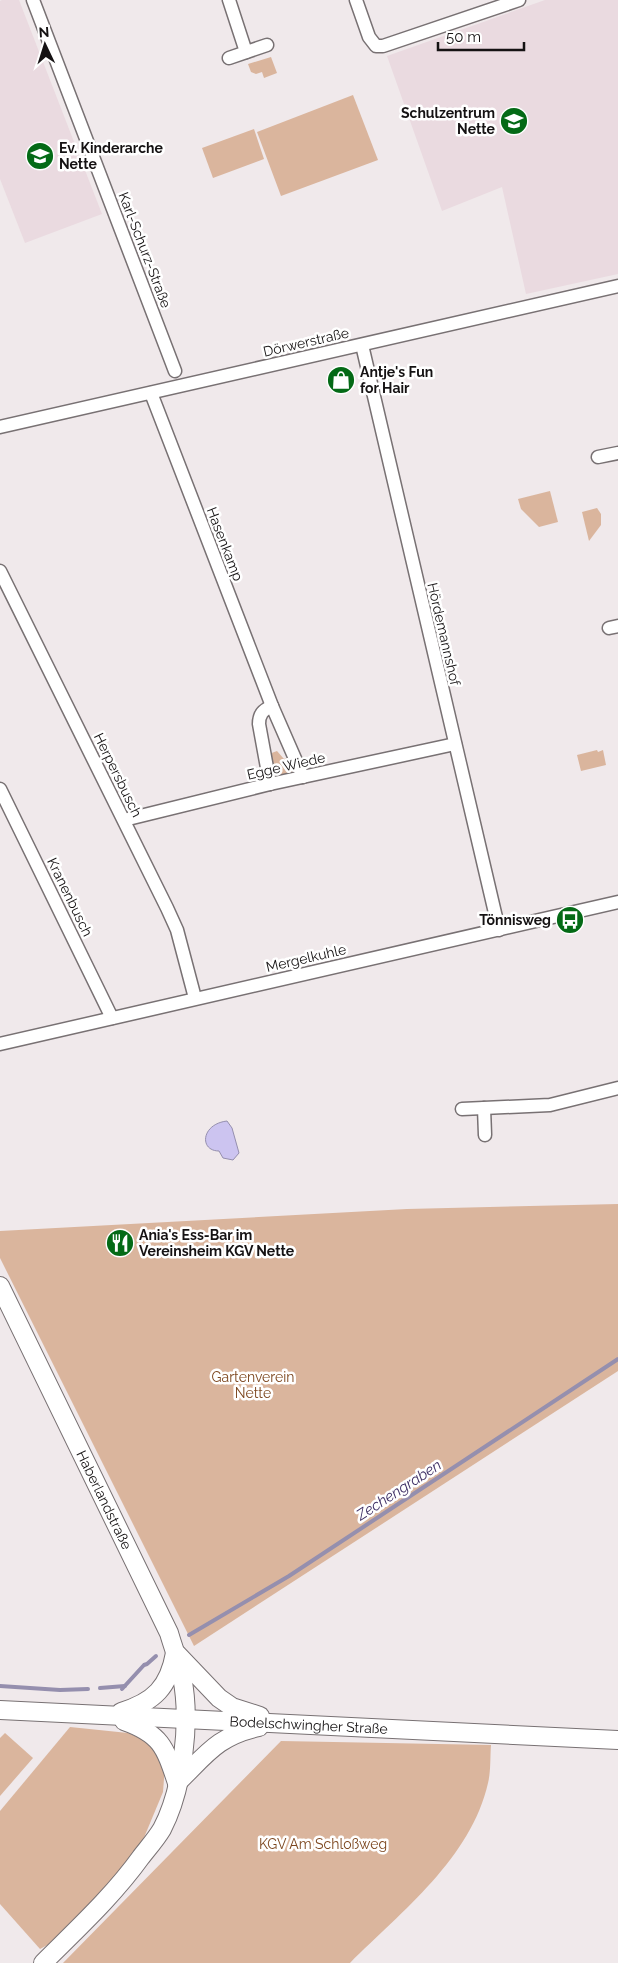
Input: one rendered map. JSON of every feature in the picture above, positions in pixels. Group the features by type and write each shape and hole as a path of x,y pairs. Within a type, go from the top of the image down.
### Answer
{"street":[{"name":"Karl-Schurz-Straße","path":"33,0 175,371"},
{"path":"229,0 246,52"},
{"path":"356,0 369,36 376,46 382,46 519,0"},
{"path":"228,58 267,45"},
{"name":"Dörwerstraße","path":"1,423 150,393 618,286"},
{"name":"Hördemannshof","path":"362,345 499,930"},
{"name":"Hasenkamp","path":"150,393 272,706 303,777"},
{"path":"598,457 618,453"},
{"name":"Herpersbusch","path":"0,571 177,930 195,998"},
{"path":"270,784 259,716 265,709 272,706"},
{"name":"Egge Wiede","path":"124,820 270,784 455,744"},
{"name":"Kranenbusch","path":"0,789 112,1018"},
{"name":"Mergelkuhle","path":"0,1044 618,902"},
{"path":"462,1109 550,1105 618,1088"},
{"path":"484,1108 485,1135"},
{"name":"Haberlandstraße","path":"0,1286 169,1633 182,1676 186,1719 184,1742 172,1807 161,1831 130,1873 43,1963"},
{"path":"107,1715 142,1705 151,1700 164,1683 172,1666 175,1652"},
{"path":"175,1652 219,1698 232,1707 280,1723"},
{"name":"Bodelschwingher Straße","path":"0,1710 618,1740"},
{"path":"107,1715 143,1728 153,1735 165,1752 177,1783 207,1752 221,1742 240,1731 280,1723"}],"shaded area":[{"name":"Ev. Kinderarche Nette","path":"19,0 102,214 25,243 0,179 0,1"},
{"name":"Schulzentrum Nette","path":"545,0 618,0 618,274 526,294 502,187 442,211 387,56"},
{"path":"227,1121 232,1128 239,1153 233,1160 223,1158 219,1151 208,1147 206,1142 208,1132 212,1127"}],"green space":[{"path":"271,57 277,73 264,78 262,72 256,74 251,72 248,64"},
{"path":"353,95 378,160 281,196 257,132"},
{"path":"254,129 264,159 213,178 202,148"},
{"path":"550,491 558,522 539,527 521,509 518,499"},
{"path":"597,508 601,514 601,525 589,541 582,512"},
{"path":"597,750 598,752 603,750 606,765 581,771 577,755"},
{"path":"277,751 284,759 290,757 293,769 290,776 279,778 275,775 269,754"},
{"name":"Gartenverein Nette","path":"618,1204 618,1371 194,1646 0,1258 0,1231 407,1209"},
{"path":"70,1727 128,1733 151,1743 165,1766 163,1792 143,1840 116,1875 53,1942 40,1949 0,1904 0,1811"},
{"path":"5,1733 33,1758 0,1796 0,1738"},
{"name":"KGV Am Schloßweg","path":"281,1741 491,1745 489,1778 479,1810 467,1835 451,1859 412,1903 350,1963 63,1963"}],"waterway":[{"name":"Zechengraben","path":"189,1635 289,1576 618,1359"},
{"path":"122,1689 144,1665 156,1656"},
{"path":"0,1686 60,1690 88,1689"},
{"path":"100,1688 125,1686"}],"place":[{"name":"Schulzentrum Nette","path":"514,121"},
{"name":"Ev. Kinderarche Nette","path":"40,156"},
{"name":"Antje's Fun for Hair","path":"341,380"},
{"name":"Tönnisweg","path":"570,920"},
{"name":"Ania's Ess-Bar im Vereinsheim KGV Nette","path":"120,1243"}]}
